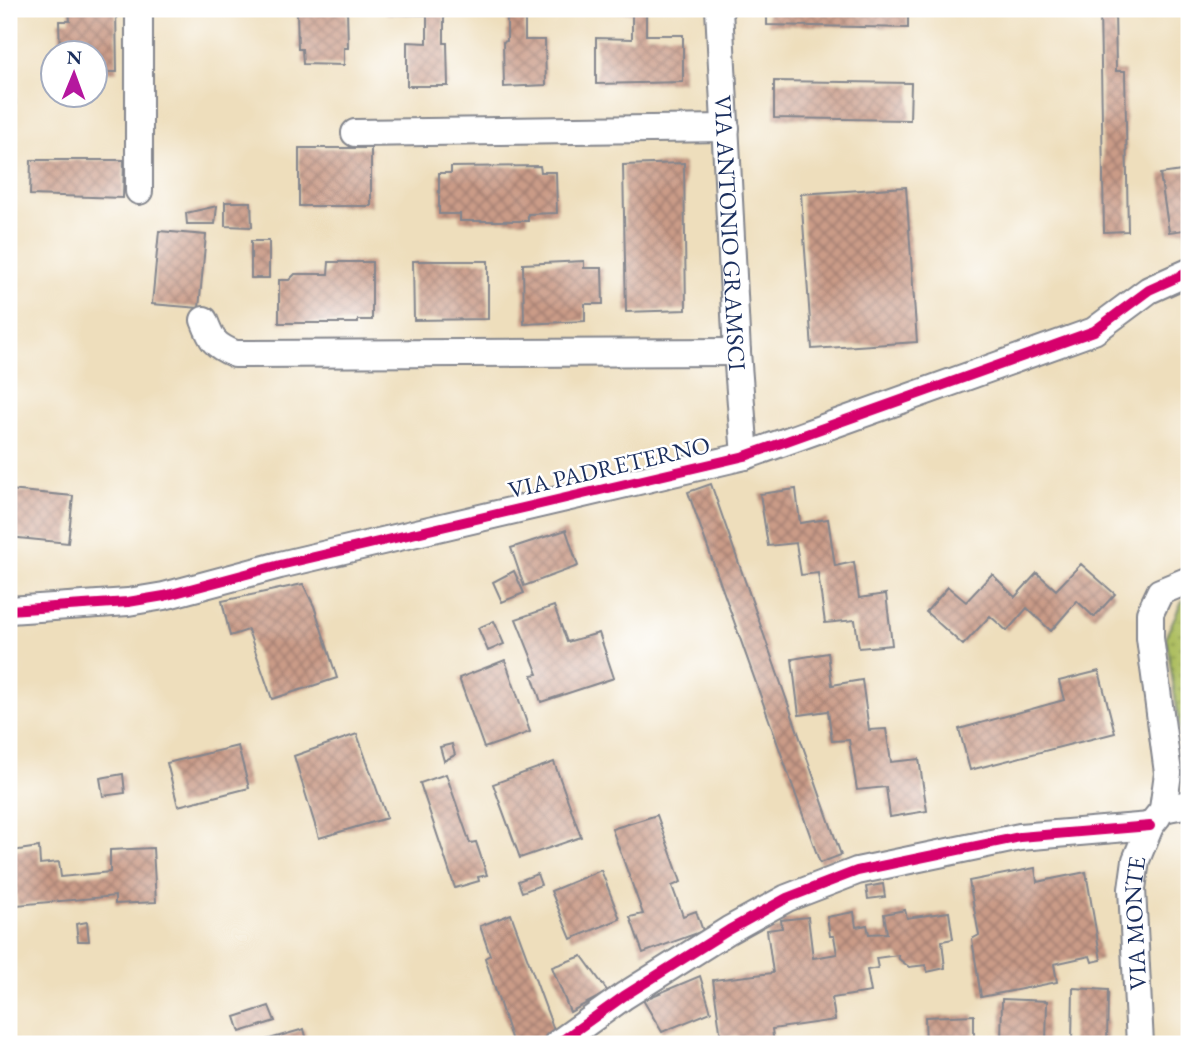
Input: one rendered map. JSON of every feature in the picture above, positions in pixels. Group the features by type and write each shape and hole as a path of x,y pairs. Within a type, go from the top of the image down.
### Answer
{"street":[{"path":"139,9 139,191"},
{"name":"VIA ANTONIO GRAMSCI","path":"719,9 745,456"},
{"path":"355,133 726,128"},
{"name":"VIA PADRETERNO","path":"9,610 128,602 164,596 280,565 745,456 1094,331 1149,290 1189,272"},
{"path":"204,320 211,340 235,354 737,352"},
{"name":"VIA MONTE","path":"1140,1044 1132,890 1136,860 1156,818 1168,774 1150,638 1150,613 1160,592 1189,580"},
{"path":"557,1044 624,996 729,930 787,898 857,871 1020,837 1156,818 1189,804"}],"green space":[{"path":"1189,599 1189,791 1166,636 1182,601"}],"building":[{"path":"69,9 116,9 117,72 108,72 108,38 60,38 59,21 70,21"},
{"path":"297,9 347,9 348,48 344,48 344,65 303,64 302,49 298,49"},
{"path":"386,9 548,9 548,14 525,13 525,40 545,40 546,85 504,87 503,42 507,41 507,14 444,13 448,86 407,86 407,42 427,43 427,15 386,14"},
{"path":"595,9 646,9 646,35 683,35 683,82 596,84 596,38 632,39 632,13 595,12"},
{"path":"767,9 908,9 908,28 767,25"},
{"path":"1100,9 1115,9 1116,71 1125,71 1128,231 1104,232"},
{"path":"774,81 911,83 910,120 774,118"},
{"path":"9,90 15,90 16,142 9,142"},
{"path":"299,148 371,148 371,206 299,206"},
{"path":"31,160 124,160 123,198 30,195"},
{"path":"684,163 686,310 626,312 623,165"},
{"path":"540,166 541,172 556,172 557,213 528,214 528,221 460,221 460,214 439,214 439,173 451,173 451,167"},
{"path":"1189,170 1187,245 1184,230 1169,232 1160,174"},
{"path":"906,187 917,342 812,349 801,194"},
{"path":"225,202 251,202 252,227 225,226"},
{"path":"217,206 215,224 187,224 186,213"},
{"path":"159,231 206,235 199,308 152,304"},
{"path":"251,241 269,241 269,278 251,278"},
{"path":"413,261 488,261 488,319 414,320"},
{"path":"584,261 584,268 602,268 603,304 585,304 585,321 524,324 523,264"},
{"path":"329,262 372,262 372,320 358,320 358,323 279,323 279,280 289,280 295,274 328,274"},
{"path":"711,484 841,855 820,863 688,492"},
{"path":"796,489 800,523 828,519 835,566 854,562 859,598 886,594 892,645 859,648 855,620 825,623 818,573 801,575 796,543 768,546 760,494"},
{"path":"9,490 73,496 68,543 9,537"},
{"path":"566,530 578,566 524,586 511,548"},
{"path":"1081,564 1115,594 1094,617 1077,601 1051,631 1027,608 1007,631 990,616 963,645 926,612 948,587 966,602 992,574 1015,597 1037,573 1056,590"},
{"path":"514,571 524,593 502,602 493,582"},
{"path":"303,584 314,606 337,678 272,699 248,630 230,636 222,601"},
{"path":"554,606 567,642 599,633 614,678 541,702 532,675 538,674 516,619"},
{"path":"494,621 504,644 488,651 478,628"},
{"path":"828,653 832,685 862,680 869,730 886,729 891,762 919,759 927,811 890,817 886,787 857,790 849,740 832,741 828,711 799,715 792,659"},
{"path":"505,660 530,732 484,748 459,678"},
{"path":"1099,671 1115,733 970,770 959,729 1064,700 1059,681"},
{"path":"357,734 387,818 319,838 294,756"},
{"path":"452,744 455,755 444,761 440,747"},
{"path":"238,746 249,788 178,806 167,763"},
{"path":"554,762 581,837 520,858 493,784"},
{"path":"123,774 125,793 103,796 100,778"},
{"path":"446,774 470,843 476,842 487,875 478,877 479,881 455,888 420,783"},
{"path":"657,815 681,882 672,886 683,916 696,911 703,931 643,953 630,917 643,914 612,829"},
{"path":"39,847 40,864 59,862 61,877 110,872 110,850 153,848 156,902 115,904 115,896 17,905 12,851"},
{"path":"1035,868 1037,882 1086,872 1101,960 1092,962 1090,956 1054,964 1057,982 981,997 972,939 979,935 969,881"},
{"path":"601,870 620,919 571,939 551,891"},
{"path":"537,874 541,885 522,892 518,881"},
{"path":"883,884 885,897 868,899 866,887"},
{"path":"905,910 907,918 949,912 953,939 942,941 945,968 927,972 926,965 909,967 898,955 876,958 878,968 867,970 871,992 832,998 835,1020 772,1029 774,1044 738,1044 737,1036 721,1038 713,980 773,973 767,930 782,928 781,920 808,917 813,958 837,954 827,917 854,912 856,927 867,925 869,934 887,933 884,914"},
{"path":"511,914 555,1033 540,1044 513,1044 485,958 490,955 480,926"},
{"path":"87,922 89,941 78,941 76,924"},
{"path":"582,956 608,992 570,1012 552,967"},
{"path":"700,976 711,1012 662,1032 643,1000"},
{"path":"1073,988 1108,990 1107,1044 1072,1044"},
{"path":"1002,999 1047,1001 1046,1044 1001,1044"},
{"path":"269,1006 275,1021 240,1032 235,1017"},
{"path":"974,1015 974,1044 926,1044 925,1017"},
{"path":"304,1029 308,1044 252,1044"}],"cycle path":[{"path":"9,610 128,602 164,596 280,565 745,456 1094,331 1149,290 1189,272"},
{"path":"557,1044 624,996 729,930 787,898 857,871 1020,837 1150,826"}]}
